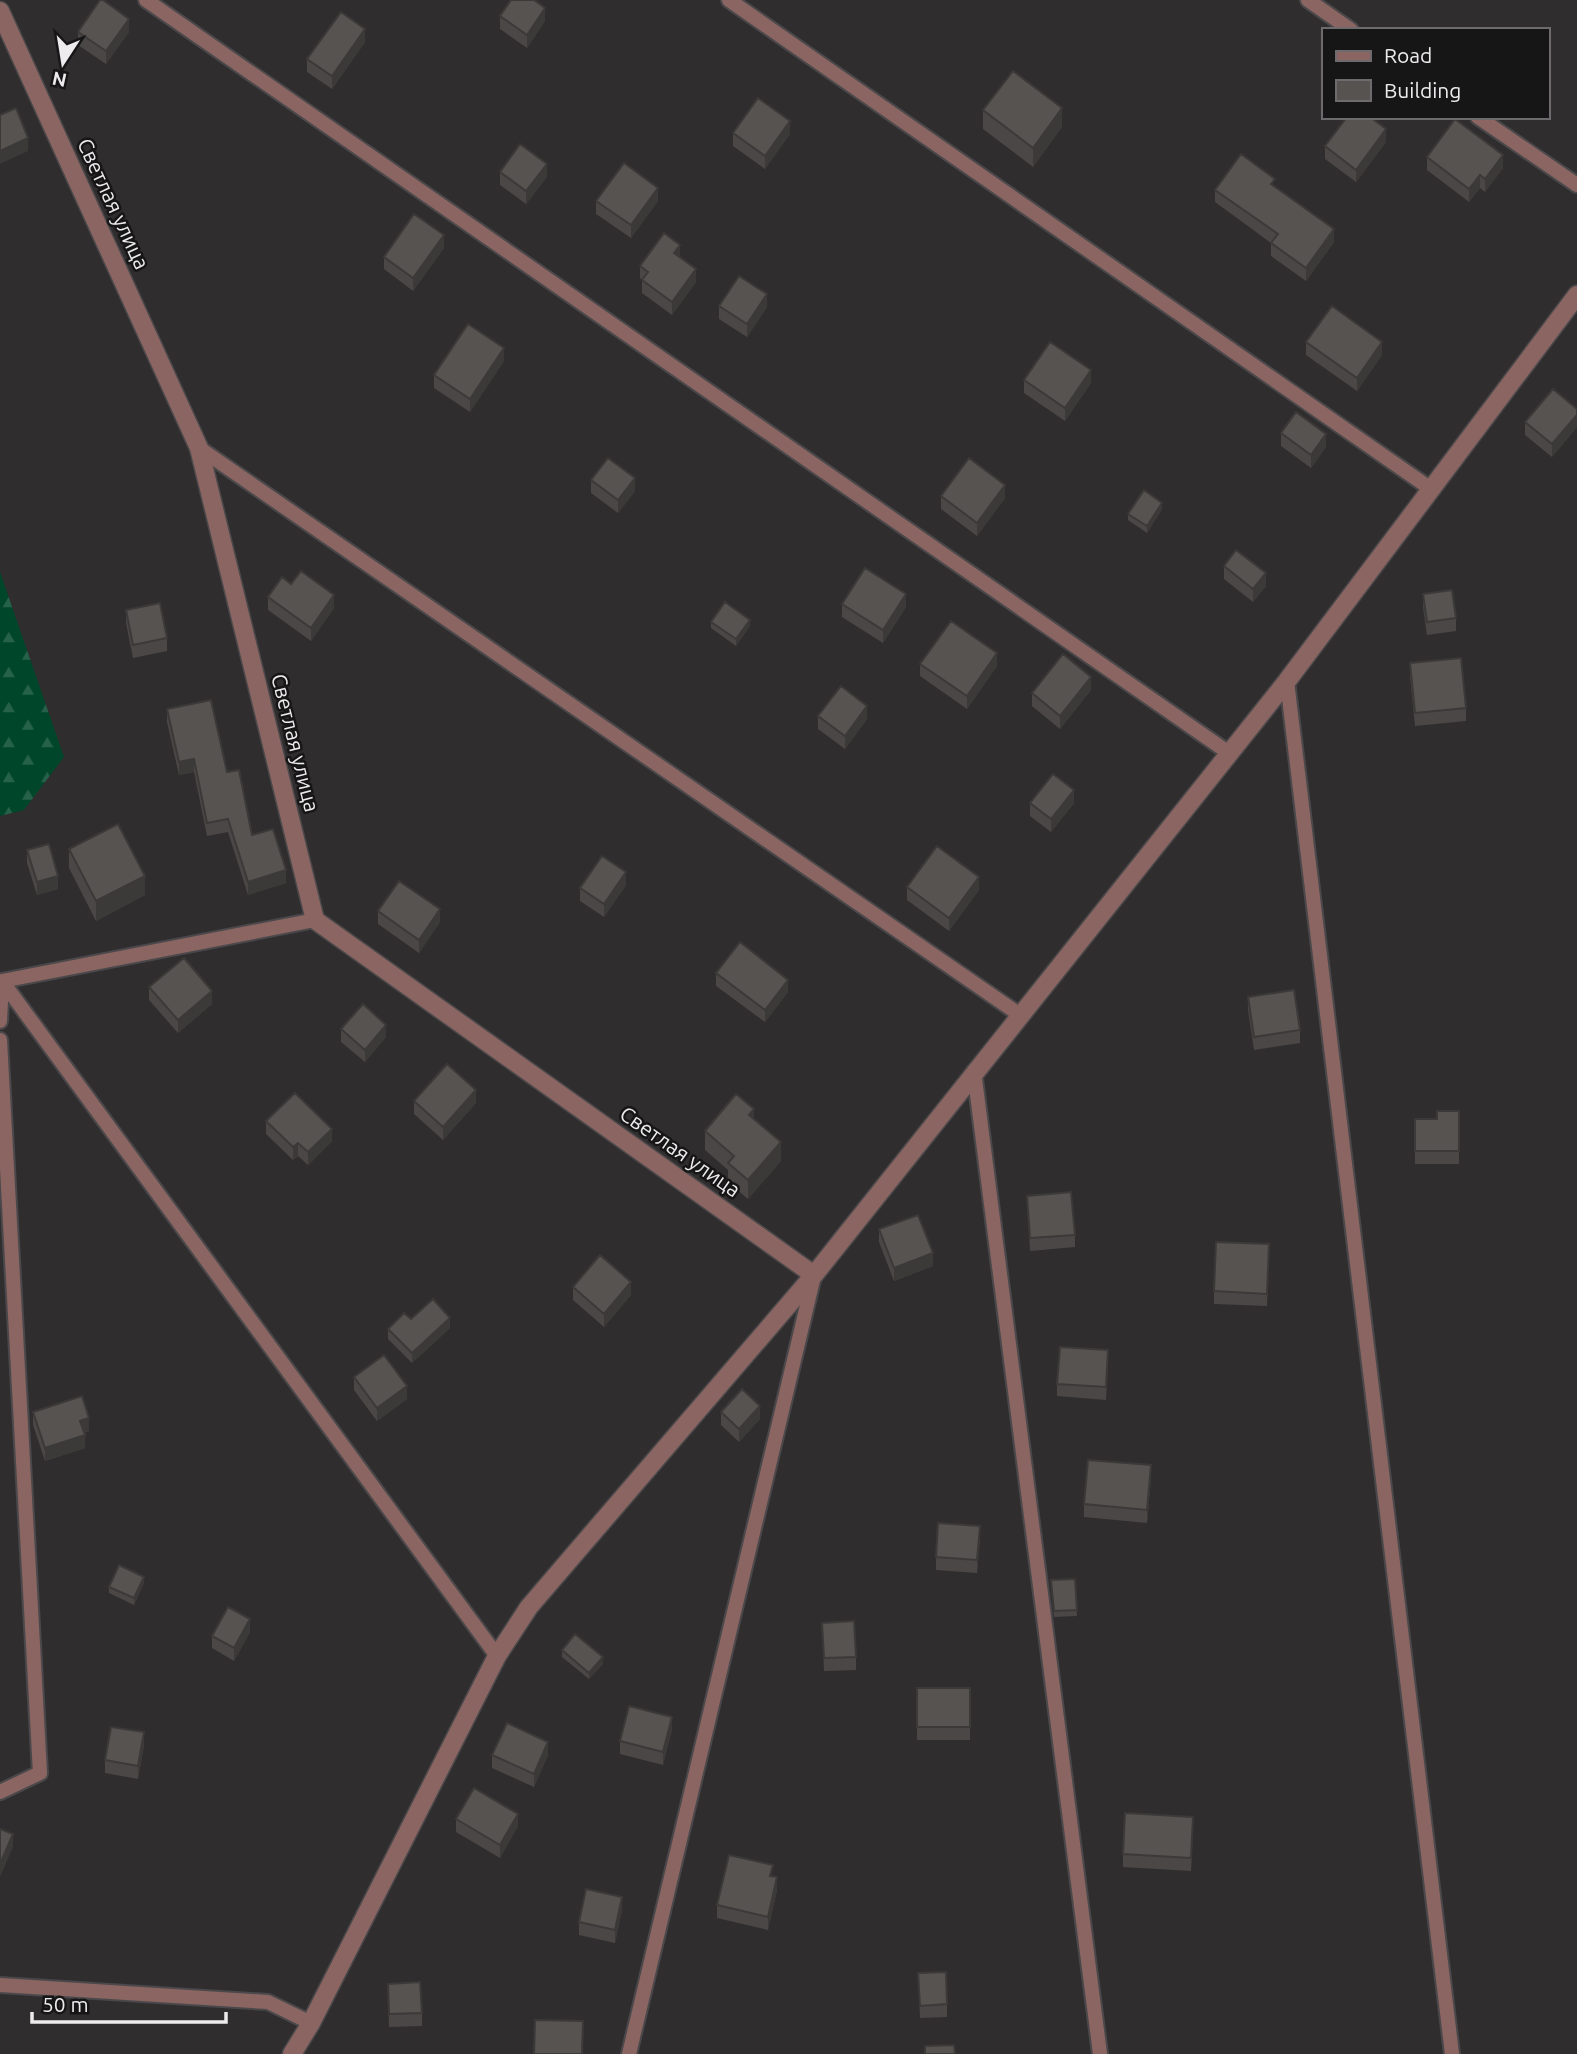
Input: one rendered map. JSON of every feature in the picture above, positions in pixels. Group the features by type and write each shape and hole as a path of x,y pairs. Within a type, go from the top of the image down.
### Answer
{"street":[{"name":"Светлая улица","path":"0,11 199,448 315,920 814,1275"},
{"path":"292,2054 311,2023 496,1656 529,1607 814,1275 1287,681 1577,295"}],"lane":[{"path":"146,0 1229,753"},
{"path":"729,0 1431,489"},
{"path":"1308,0 1348,28"},
{"path":"1481,119 1577,185"},
{"path":"199,448 1020,1015"},
{"path":"1287,681 1452,2054"},
{"path":"2,981 315,920"},
{"path":"0,1021 2,981"},
{"path":"2,981 496,1656"},
{"path":"0,1040 40,1773 0,1793"},
{"path":"974,1071 1100,2054"},
{"path":"629,2054 814,1275"},
{"path":"0,1985 268,2002 311,2023"}],"green space":[{"path":"0,572 64,757 24,810 0,816"}],"building":[{"path":"100,0 129,19 106,51 78,32"},
{"path":"511,0 534,0 545,8 527,35 500,16"},
{"path":"341,12 365,29 332,76 307,59"},
{"path":"1013,71 1062,108 1033,148 983,110"},
{"path":"758,98 790,121 765,156 733,133"},
{"path":"16,108 28,138 0,151 0,115"},
{"path":"1345,119 1373,119 1386,129 1356,170 1325,146"},
{"path":"1455,119 1503,155 1485,179 1480,175 1469,189 1427,157"},
{"path":"520,144 547,164 526,191 500,172"},
{"path":"1241,154 1275,179 1271,184 1334,229 1306,268 1271,243 1278,234 1215,190"},
{"path":"624,163 658,188 631,225 596,201"},
{"path":"414,214 444,235 413,278 384,257"},
{"path":"664,233 680,245 674,253 696,269 672,302 642,280 648,272 640,266"},
{"path":"739,276 767,294 747,324 719,306"},
{"path":"1332,306 1382,342 1357,378 1306,342"},
{"path":"468,324 504,348 470,399 434,375"},
{"path":"1050,342 1091,370 1065,408 1024,380"},
{"path":"1553,389 1577,409 1577,415 1552,444 1525,422"},
{"path":"1296,412 1326,434 1311,455 1281,433"},
{"path":"608,458 635,478 618,500 591,480"},
{"path":"969,458 1005,485 977,523 941,496"},
{"path":"1144,490 1162,503 1147,526 1128,514"},
{"path":"1236,550 1266,573 1253,589 1224,566"},
{"path":"865,568 906,594 883,630 842,604"},
{"path":"301,571 334,595 311,628 268,597 282,577 291,584"},
{"path":"1452,590 1456,618 1427,622 1423,594"},
{"path":"725,602 750,620 736,639 711,622"},
{"path":"160,603 167,638 133,645 126,610"},
{"path":"951,621 997,653 967,696 920,664"},
{"path":"1063,654 1091,677 1060,716 1032,693"},
{"path":"1461,658 1466,708 1415,713 1410,663"},
{"path":"841,686 867,706 845,736 818,716"},
{"path":"211,700 227,772 239,770 252,835 273,829 286,870 248,882 228,819 207,823 194,759 179,762 167,709"},
{"path":"1053,774 1074,790 1051,819 1030,803"},
{"path":"118,824 145,876 96,901 69,849"},
{"path":"49,844 58,876 37,882 27,850"},
{"path":"937,846 979,877 949,918 907,887"},
{"path":"602,856 626,872 604,904 580,888"},
{"path":"399,881 440,909 419,940 378,911"},
{"path":"740,942 788,980 765,1010 716,973"},
{"path":"184,958 212,991 178,1020 149,987"},
{"path":"1294,990 1300,1030 1254,1037 1248,997"},
{"path":"363,1004 386,1025 365,1050 341,1029"},
{"path":"447,1064 476,1090 443,1127 414,1101"},
{"path":"295,1093 332,1129 308,1152 298,1143 293,1147 266,1121"},
{"path":"736,1094 754,1109 749,1115 781,1142 748,1180 728,1163 734,1156 705,1131"},
{"path":"1437,1111 1459,1111 1459,1151 1415,1151 1415,1119 1437,1119"},
{"path":"1071,1192 1075,1235 1030,1238 1027,1196"},
{"path":"918,1215 933,1253 894,1268 879,1229"},
{"path":"1216,1242 1269,1244 1267,1294 1214,1291"},
{"path":"600,1255 631,1282 604,1314 573,1287"},
{"path":"433,1299 450,1318 412,1353 388,1329 404,1313 411,1319"},
{"path":"1060,1347 1108,1350 1106,1387 1057,1384"},
{"path":"384,1355 407,1386 377,1408 354,1377"},
{"path":"742,1389 760,1406 739,1429 721,1412"},
{"path":"82,1396 89,1418 80,1421 85,1435 45,1448 33,1412"},
{"path":"1088,1460 1151,1465 1147,1510 1084,1504"},
{"path":"938,1523 980,1526 977,1560 936,1557"},
{"path":"119,1565 144,1577 134,1598 109,1587"},
{"path":"1075,1579 1077,1610 1054,1611 1051,1580"},
{"path":"228,1607 250,1619 234,1648 212,1636"},
{"path":"854,1621 856,1657 824,1658 822,1623"},
{"path":"575,1634 603,1657 589,1673 562,1650"},
{"path":"917,1688 970,1688 970,1727 917,1727"},
{"path":"629,1706 672,1717 663,1752 620,1741"},
{"path":"507,1723 548,1742 534,1774 492,1755"},
{"path":"111,1727 144,1732 138,1766 105,1760"},
{"path":"474,1788 518,1814 500,1845 456,1819"},
{"path":"1125,1813 1193,1817 1191,1858 1123,1854"},
{"path":"0,1829 13,1834 0,1864"},
{"path":"729,1855 773,1865 770,1876 777,1877 768,1917 717,1905"},
{"path":"586,1889 622,1897 615,1930 579,1922"},
{"path":"946,1972 947,2004 920,2006 918,1973"},
{"path":"420,1982 422,2013 389,2014 388,1984"},
{"path":"535,2020 583,2021 582,2054 534,2054"},
{"path":"954,2045 955,2054 925,2054 925,2046"}]}
